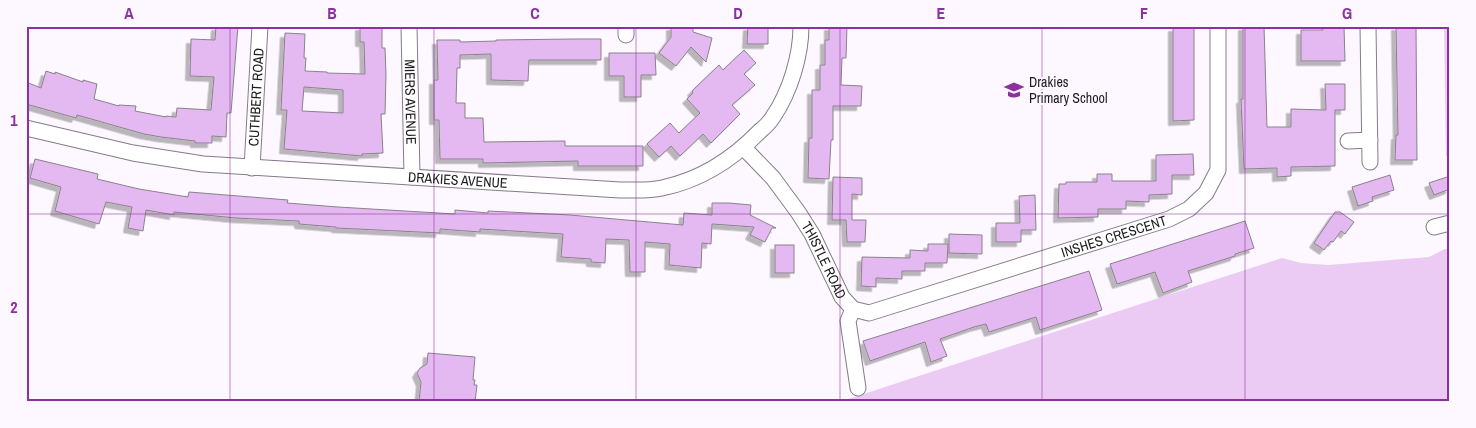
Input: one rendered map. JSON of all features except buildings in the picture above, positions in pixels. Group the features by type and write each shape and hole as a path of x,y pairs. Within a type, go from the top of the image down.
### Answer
{"street":[{"name":"CUTHBERT ROAD","path":"252,168 260,26"},
{"name":"MIERS AVENUE","path":"410,26 412,177"},
{"name":"DRAKIES AVENUE","path":"26,128 133,153 203,164 620,190 661,188 691,179 718,166 744,148 773,118 788,88 796,62 801,26"},
{"name":"INSHES CRESCENT","path":"854,309 869,313 884,309 1169,219 1189,208 1206,193 1218,170 1218,26"},
{"path":"1368,26 1370,162"},
{"path":"1348,141 1370,140"},
{"name":"THISTLE ROAD","path":"744,148 773,178 798,212 812,234 842,297 854,309 848,322 858,388"},
{"path":"1434,227 1450,223"}],"shaded area":[{"path":"1444,26 1450,26 1450,155 1446,156"},
{"path":"1445,249 1450,249 1450,402 839,402 1282,258 1301,263 1328,265 1429,257"}],"place":[{"name":"Drakies Primary School","path":"1014,90"}]}
